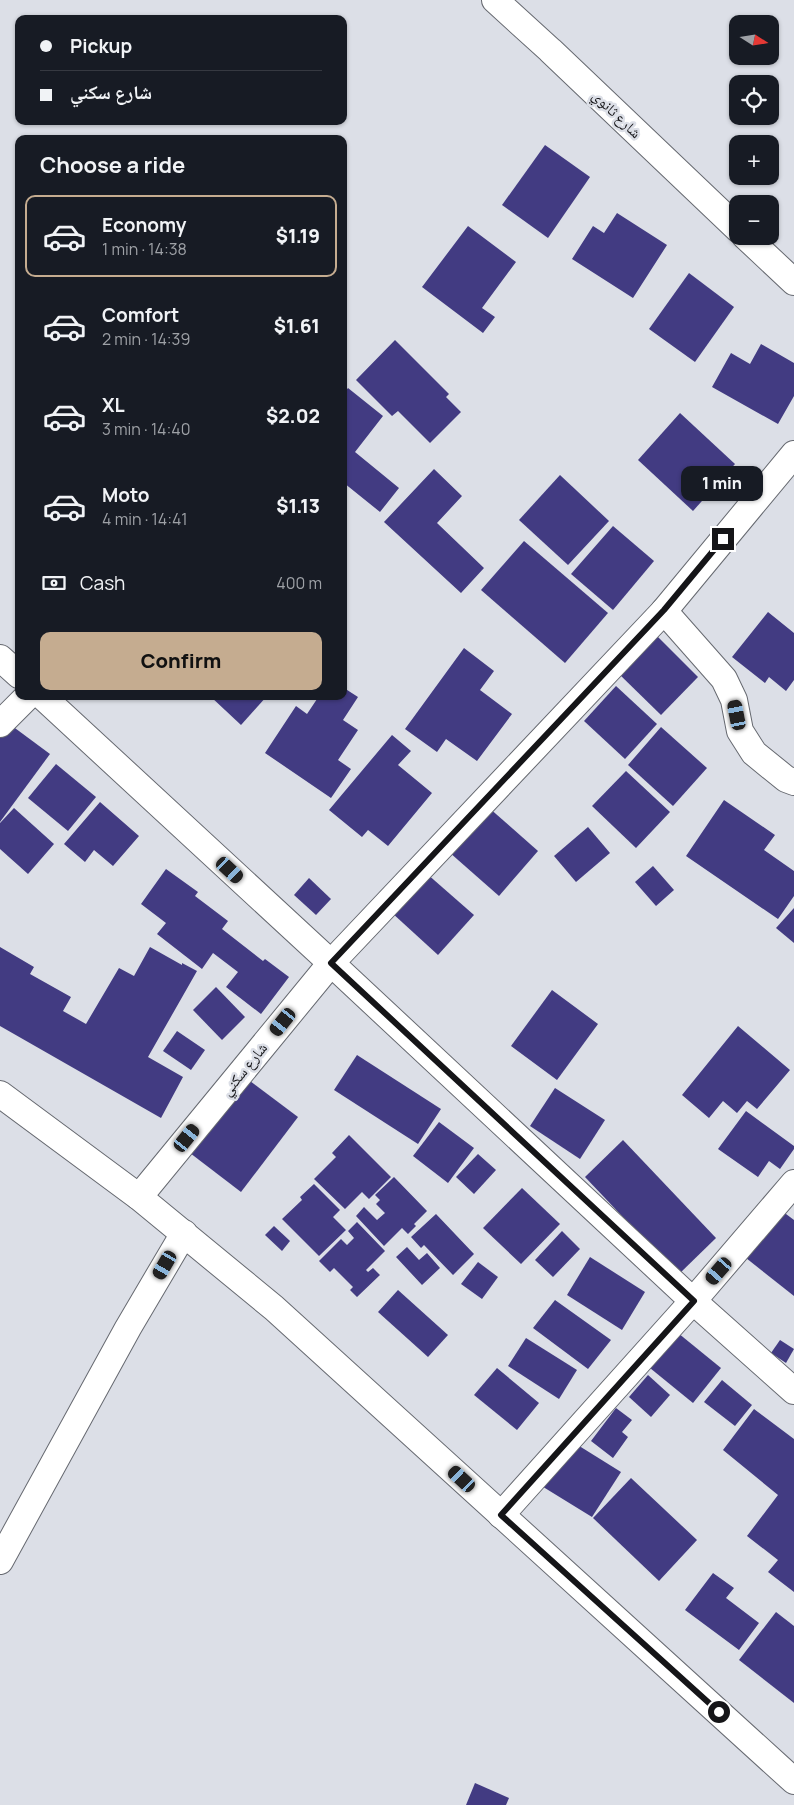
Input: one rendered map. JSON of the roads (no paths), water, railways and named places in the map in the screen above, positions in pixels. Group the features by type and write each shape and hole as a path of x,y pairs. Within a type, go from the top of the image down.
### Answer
{"street":[{"name":"شارع ثانوي","path":"495,0 729,220"},
{"path":"755,245 794,282"},
{"name":"شارع سكني","path":"139,1197 331,963 664,610 794,454"},
{"path":"664,610 724,679 734,700 740,731 754,753 786,779 794,782"},
{"path":"0,658 15,671"},
{"path":"0,724 24,700"},
{"path":"46,700 694,1301 794,1391"},
{"path":"0,1094 139,1197 274,1308 794,1781"},
{"path":"501,1515 694,1301 794,1183"},
{"path":"0,1561 128,1328 184,1233"}]}
